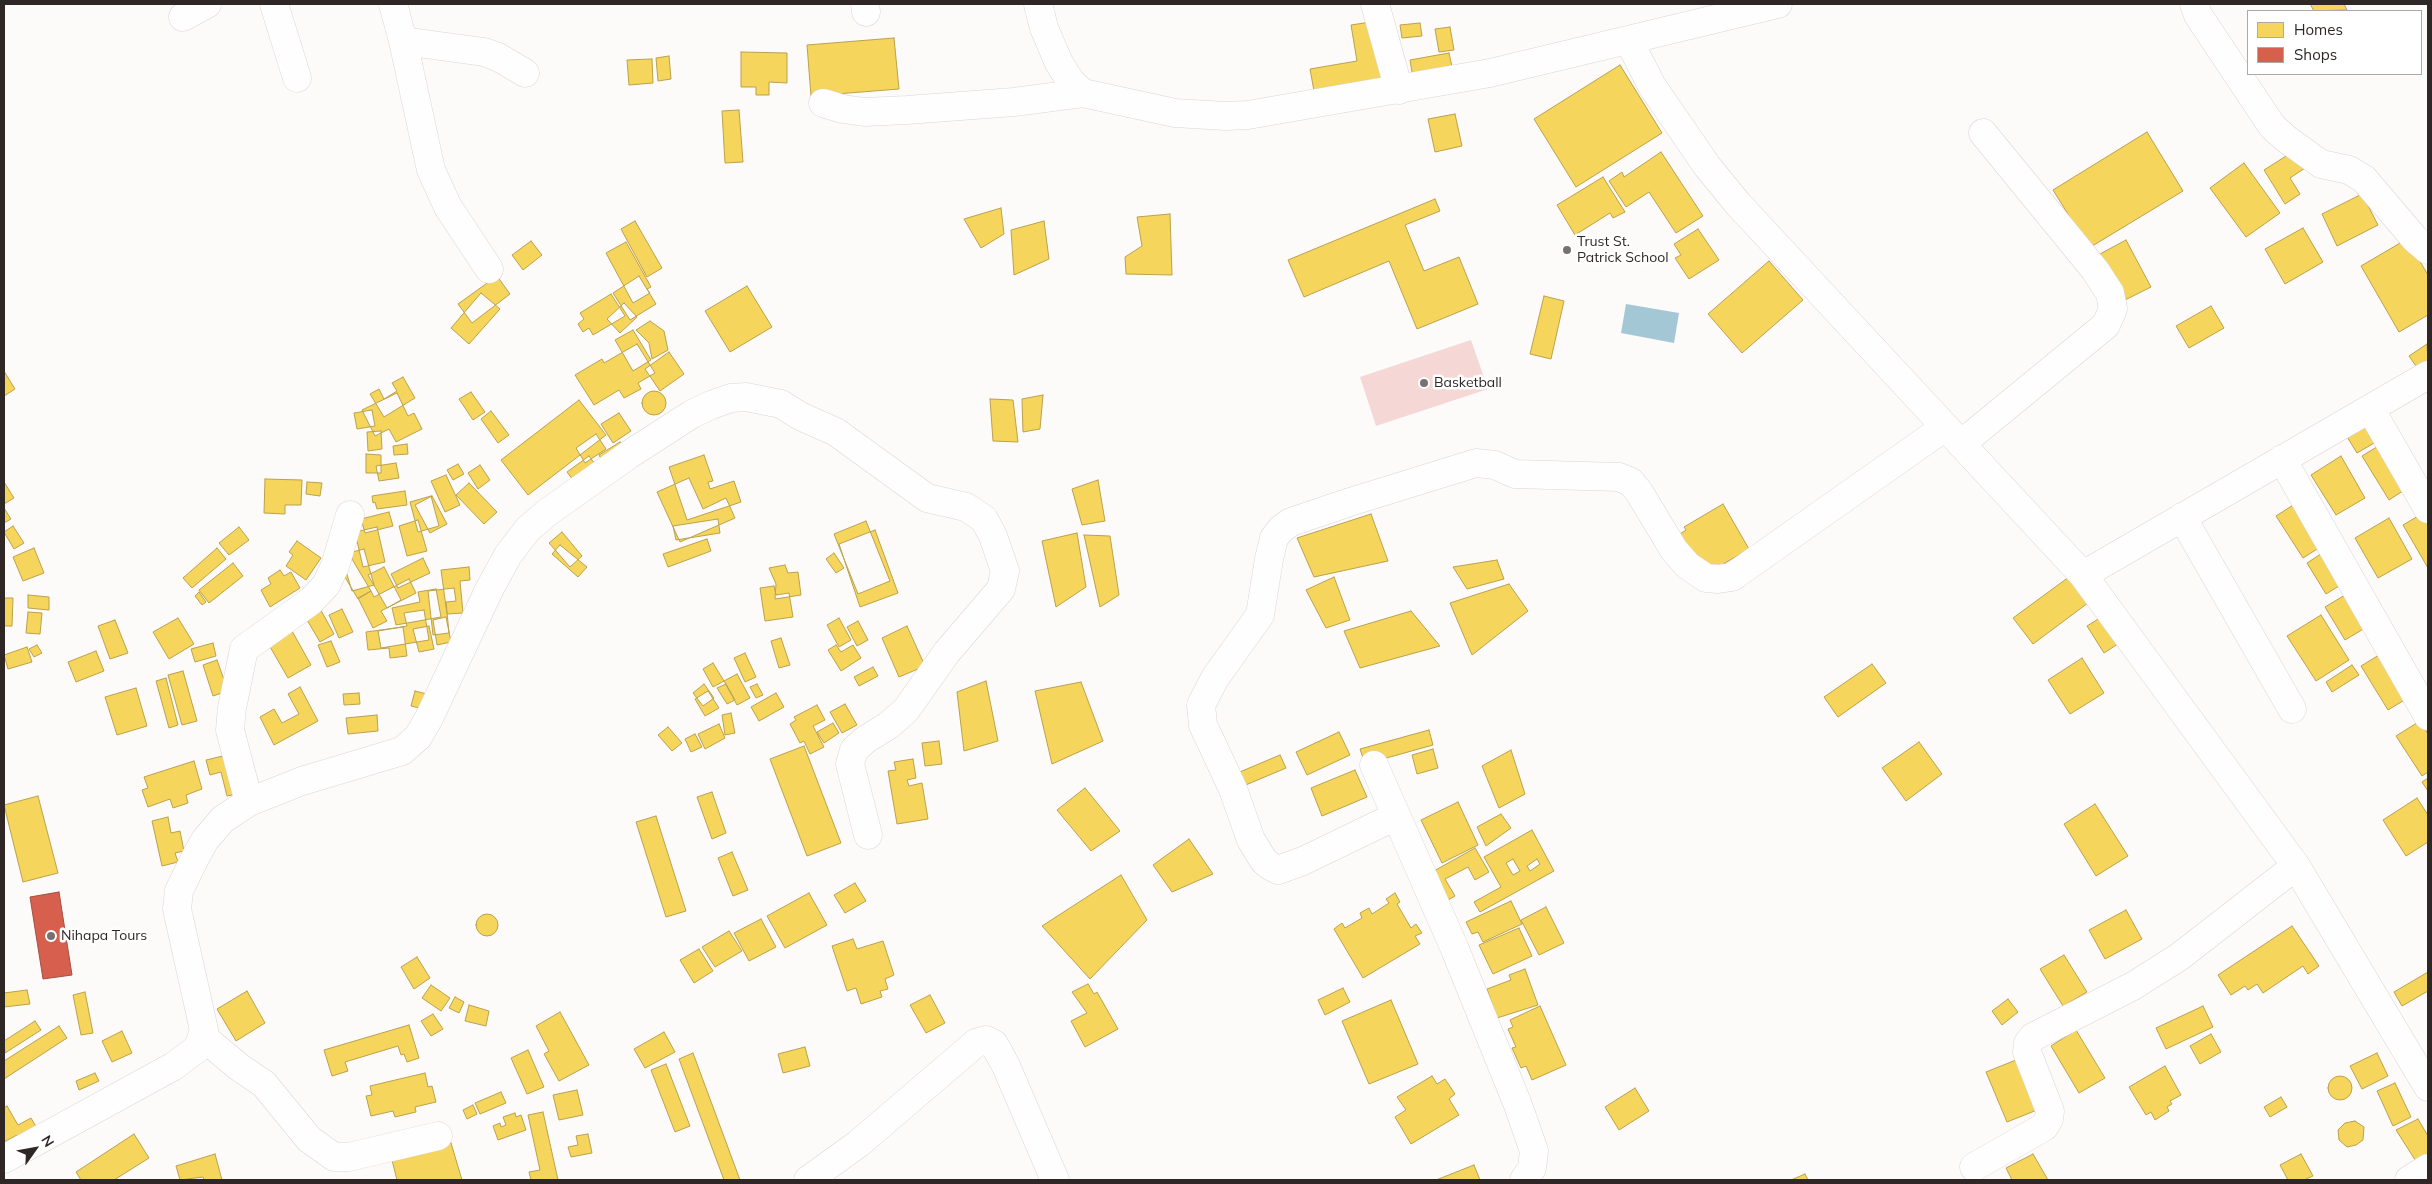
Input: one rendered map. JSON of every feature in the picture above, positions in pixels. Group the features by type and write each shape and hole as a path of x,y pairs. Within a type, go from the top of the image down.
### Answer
{"street":[{"path":"184,17 207,4"},
{"path":"274,4 297,78"},
{"path":"393,4 431,170 448,207 489,268"},
{"path":"1038,4 1044,28 1059,63 1071,82 1083,93"},
{"path":"1375,4 1399,90"},
{"path":"823,103 842,109 864,112 1014,102 1083,93 1175,112 1226,116 1248,115 1490,73 1778,4"},
{"path":"2194,4 2198,15 2272,126 2285,138 2322,164 2332,168 2349,170 2364,179 2415,239 2428,250"},
{"path":"403,41 484,52 498,57 525,73"},
{"path":"1629,41 1652,86 1707,166 1738,204 2083,575 2296,866 2428,1087"},
{"path":"1396,816 1303,861 1278,870 1264,861 1251,840 1233,789 1203,725 1201,706 1214,678 1260,615 1269,559 1274,538 1280,529 1290,522 1476,463 1495,465 1515,474 1619,477 1631,482 1639,492 1674,550 1688,566 1706,578 1718,579 1732,576 1953,435 2106,325 2113,309 2110,293 2094,270 1983,133"},
{"path":"2083,575 2282,459 2371,410 2428,375"},
{"path":"4,1159 174,1066 196,1050 203,1037 204,1030 177,909 179,891 205,840 223,819 248,802 302,781 402,751 418,737 430,718 489,590 508,555 528,529 548,512 630,454 692,414 724,400 746,396 781,404 800,416 836,432 927,498 966,507 984,519 993,536 1005,571 1001,589 947,652 906,710 889,725 865,740 854,750 850,764 868,835"},
{"path":"2371,410 2428,509"},
{"path":"2282,459 2428,716"},
{"path":"248,802 230,730 232,708 244,649 311,601 326,585 336,566 350,514"},
{"path":"2182,517 2292,709"},
{"path":"1374,765 1454,946 1518,1105 1534,1152 1532,1168 1524,1180"},
{"path":"1974,1167 2044,1127 2049,1119 2050,1111 2027,1052 2028,1043 2033,1037 2132,986 2179,957 2296,866"},
{"path":"203,1037 239,1067 264,1084 309,1139 334,1157 349,1156 438,1136"},
{"path":"808,1180 858,1144 976,1042 986,1040 994,1044 1003,1059 1055,1180"},
{"path":"2409,1180 2428,1168"}],"shaded area":[{"name":"Basketball","path":"1471,340 1488,389 1376,426 1360,377"}],"water":[{"path":"1626,304 1679,313 1674,343 1621,333"}],"building: Homes":[{"path":"2310,4 2344,4 2347,10 2313,10"},
{"path":"1377,21 1386,79 1314,91 1310,69 1357,61 1351,25"},
{"path":"1420,23 1422,36 1402,38 1400,25"},
{"path":"1450,27 1454,50 1439,52 1435,29"},
{"path":"894,38 899,89 811,96 807,45"},
{"path":"741,52 787,53 787,83 769,82 769,95 756,95 756,87 741,87"},
{"path":"1449,53 1453,71 1413,78 1410,60"},
{"path":"669,56 671,79 658,81 656,58"},
{"path":"652,59 653,83 629,85 627,60"},
{"path":"1620,65 1662,133 1576,187 1534,119"},
{"path":"739,110 743,162 725,163 722,111"},
{"path":"1455,114 1462,146 1435,152 1428,119"},
{"path":"2147,132 2183,191 2089,248 2053,190"},
{"path":"2294,151 2305,168 2290,178 2300,194 2285,204 2264,170"},
{"path":"1661,152 1703,216 1676,233 1649,192 1626,207 1609,181 1622,172 1624,177"},
{"path":"2244,163 2280,213 2246,237 2210,188"},
{"path":"1603,177 1625,212 1613,218 1610,213 1575,235 1557,205"},
{"path":"2362,194 2378,225 2337,246 2322,214"},
{"path":"1435,199 1440,211 1405,225 1424,271 1459,257 1478,304 1417,329 1389,261 1304,297 1288,260"},
{"path":"1001,208 1004,234 981,248 964,219"},
{"path":"1170,214 1172,275 1126,274 1125,257 1142,246 1137,217"},
{"path":"635,221 662,268 647,277 621,229"},
{"path":"1044,221 1049,259 1014,275 1011,230"},
{"path":"2303,228 2323,262 2285,284 2265,249"},
{"path":"1698,229 1719,260 1689,279 1675,258 1681,255 1674,244"},
{"path":"2407,239 2428,275 2428,315 2399,332 2361,266"},
{"path":"2126,240 2151,287 2125,300 2100,254"},
{"path":"531,241 542,255 523,270 512,255"},
{"path":"626,242 651,287 647,289 650,293 633,303 606,253"},
{"path":"1769,261 1803,300 1742,353 1708,314"},
{"path":"497,276 510,294 472,323 458,304"},
{"path":"639,276 656,304 630,320 613,293"},
{"path":"747,286 772,327 730,352 705,311"},
{"path":"481,293 500,309 469,344 451,328"},
{"path":"611,294 625,316 593,335 589,328 583,332 578,324 584,319 580,313"},
{"path":"1544,296 1564,301 1551,359 1530,354"},
{"path":"624,303 637,317 620,333 607,319"},
{"path":"2211,306 2224,328 2189,348 2176,326"},
{"path":"650,321 664,331 668,350 652,359 649,343 636,330"},
{"path":"633,330 651,360 633,371 615,340"},
{"path":"637,344 655,373 638,383 641,389 624,398 619,390 594,405 575,375 602,359 604,363"},
{"path":"2427,344 2428,362 2418,369 2409,356"},
{"path":"669,352 684,374 660,391 645,369"},
{"path":"4,371 15,389 4,396"},
{"path":"403,377 415,398 384,417 370,394 379,389 384,399 397,391 392,383"},
{"path":"654,391 663,394 666,403 663,412 654,415 645,412 642,403 645,394"},
{"path":"471,392 485,412 473,420 459,399"},
{"path":"397,393 408,416 414,413 422,429 396,442 389,429 375,436 362,410"},
{"path":"1043,395 1040,429 1023,432 1022,399"},
{"path":"990,399 1013,400 1018,442 993,441"},
{"path":"579,400 606,435 528,495 501,460"},
{"path":"372,410 375,426 357,429 354,413"},
{"path":"491,411 509,435 498,443 481,419"},
{"path":"619,413 631,431 613,443 601,424"},
{"path":"2369,418 2381,439 2357,453 2344,432"},
{"path":"381,431 382,449 368,451 367,432"},
{"path":"596,434 606,449 585,463 576,448"},
{"path":"620,442 626,450 604,464 599,455"},
{"path":"2385,442 2412,485 2389,500 2362,456"},
{"path":"407,444 408,454 394,455 393,446"},
{"path":"366,454 381,455 381,473 366,473"},
{"path":"704,455 713,481 708,482 710,489 734,481 741,502 687,520 669,467"},
{"path":"589,456 598,468 576,484 567,472"},
{"path":"2341,456 2365,498 2336,515 2311,475"},
{"path":"396,463 399,478 379,481 376,466"},
{"path":"458,464 464,474 453,480 447,470"},
{"path":"480,465 490,480 478,489 468,473"},
{"path":"446,475 460,505 445,512 431,481"},
{"path":"689,478 703,509 726,498 735,518 680,542 657,492"},
{"path":"265,479 302,480 301,505 285,505 285,514 264,513"},
{"path":"1098,480 1105,521 1082,525 1072,489"},
{"path":"4,482 14,498 4,504"},
{"path":"307,482 322,483 320,496 306,494"},
{"path":"469,483 497,512 484,524 456,495"},
{"path":"405,491 407,505 377,509 375,502 373,503 372,496"},
{"path":"431,496 439,526 418,532 410,502"},
{"path":"432,496 447,524 430,533 415,505"},
{"path":"2298,502 2325,544 2303,558 2276,516"},
{"path":"1723,504 1749,549 1713,570 1701,570 1680,534 1686,530 1684,527"},
{"path":"4,508 11,519 4,523"},
{"path":"389,512 393,526 365,533 361,519"},
{"path":"2425,512 2428,517 2428,568 2403,525"},
{"path":"1371,514 1388,561 1314,577 1297,538"},
{"path":"2389,518 2412,559 2378,578 2355,538"},
{"path":"718,519 720,533 676,540 673,526"},
{"path":"418,520 427,551 407,556 399,526"},
{"path":"866,521 890,581 858,594 834,534"},
{"path":"13,526 24,543 14,549 4,532"},
{"path":"239,527 249,540 229,555 219,543"},
{"path":"377,527 385,562 363,567 355,532"},
{"path":"875,530 898,593 860,607 839,544"},
{"path":"562,532 582,556 570,567 549,543"},
{"path":"1077,533 1086,587 1056,607 1042,541"},
{"path":"1084,535 1110,536 1119,595 1100,607"},
{"path":"707,539 711,551 668,567 663,554"},
{"path":"297,541 321,558 306,580 286,566 293,555 289,552"},
{"path":"560,545 587,567 578,577 552,554"},
{"path":"34,548 44,573 23,581 13,557"},
{"path":"217,548 226,559 192,588 183,578"},
{"path":"364,549 374,585 352,591 341,555"},
{"path":"2327,550 2347,581 2326,594 2307,563"},
{"path":"834,553 844,568 836,573 826,559"},
{"path":"423,558 430,573 398,588 391,574"},
{"path":"352,559 371,591 358,599 339,567"},
{"path":"1497,560 1504,579 1467,589 1453,567"},
{"path":"233,563 243,576 209,603 199,590"},
{"path":"785,565 788,573 798,572 801,595 775,599 776,584 769,568"},
{"path":"384,567 401,600 387,608 368,575"},
{"path":"469,567 470,580 460,581 463,613 447,614 441,570"},
{"path":"280,570 284,576 291,572 300,588 270,607 261,590 271,584 268,578"},
{"path":"2073,574 2092,600 2033,644 2013,618"},
{"path":"1334,577 1350,620 1326,628 1306,590"},
{"path":"409,579 416,593 381,611 387,621 373,628 358,598 371,591 374,597"},
{"path":"1509,584 1528,611 1472,655 1450,603"},
{"path":"774,586 776,595 789,593 793,617 765,621 760,588"},
{"path":"454,588 456,601 446,602 449,633 433,635 428,591"},
{"path":"436,589 441,617 396,625 392,608 420,602 418,592"},
{"path":"199,592 206,602 202,605 195,596"},
{"path":"28,595 49,597 49,610 28,608"},
{"path":"2345,595 2365,628 2345,640 2325,607"},
{"path":"4,598 13,598 12,626 4,626"},
{"path":"318,605 334,634 320,642 303,613"},
{"path":"342,609 353,632 339,638 329,615"},
{"path":"424,610 429,640 381,648 378,631 407,626 404,613"},
{"path":"1411,611 1440,646 1360,668 1344,631"},
{"path":"28,612 42,613 40,634 26,633"},
{"path":"2108,613 2124,640 2104,653 2087,626"},
{"path":"2321,615 2349,660 2316,681 2287,636"},
{"path":"446,617 451,642 437,645 433,620"},
{"path":"178,618 194,644 169,659 153,632"},
{"path":"839,618 851,640 839,647 827,625"},
{"path":"115,620 128,653 110,659 98,626"},
{"path":"858,621 868,640 857,646 847,627"},
{"path":"429,626 434,649 419,652 413,629"},
{"path":"907,626 925,666 899,677 882,638"},
{"path":"403,627 407,656 390,658 389,648 368,650 366,632"},
{"path":"292,631 311,665 288,678 269,645"},
{"path":"781,638 790,665 779,668 771,641"},
{"path":"331,641 340,662 327,667 318,645"},
{"path":"213,643 216,656 195,662 191,649"},
{"path":"37,645 42,653 34,657 29,649"},
{"path":"836,645 841,652 853,645 861,658 841,671 828,650"},
{"path":"27,647 32,662 8,669 4,655"},
{"path":"96,651 104,671 76,682 68,662"},
{"path":"2384,652 2411,696 2388,710 2361,666"},
{"path":"745,653 756,677 745,682 734,658"},
{"path":"2082,658 2104,693 2070,714 2048,680"},
{"path":"217,660 228,691 213,696 203,665"},
{"path":"713,663 724,681 713,687 703,669"},
{"path":"1872,664 1886,683 1838,717 1824,697"},
{"path":"2352,665 2359,675 2332,692 2326,682"},
{"path":"873,667 878,676 859,686 854,677"},
{"path":"183,671 197,721 182,725 168,675"},
{"path":"737,674 750,698 737,705 724,681"},
{"path":"166,678 178,725 169,728 156,681"},
{"path":"986,681 998,741 964,751 957,692"},
{"path":"1081,682 1103,741 1052,764 1035,691"},
{"path":"704,684 714,698 703,706 693,693"},
{"path":"726,684 735,700 727,704 717,688"},
{"path":"757,684 763,695 756,698 750,687"},
{"path":"300,687 318,721 274,745 260,717 274,709 282,723 299,714 288,694"},
{"path":"136,688 147,726 117,735 105,697"},
{"path":"415,691 427,694 423,709 411,706"},
{"path":"708,691 719,708 705,716 695,699"},
{"path":"359,693 360,704 344,705 343,694"},
{"path":"776,693 784,707 759,721 751,707"},
{"path":"845,704 857,725 842,733 830,712"},
{"path":"817,705 825,720 813,726 824,747 810,754 804,741 800,743 790,724 796,720 794,717"},
{"path":"731,713 735,733 725,735 722,715"},
{"path":"377,715 378,731 348,734 346,718"},
{"path":"2420,721 2428,734 2428,772 2422,776 2396,736"},
{"path":"833,723 839,733 824,743 817,732"},
{"path":"719,724 725,738 705,749 698,734"},
{"path":"668,727 682,743 672,751 658,735"},
{"path":"1429,730 1433,745 1365,764 1360,749"},
{"path":"1339,732 1350,755 1307,775 1296,752"},
{"path":"695,734 702,747 691,752 685,739"},
{"path":"939,741 942,764 925,766 922,743"},
{"path":"1919,742 1942,774 1906,801 1882,768"},
{"path":"804,746 841,843 807,856 770,759"},
{"path":"1433,749 1438,768 1417,774 1412,755"},
{"path":"1511,750 1525,794 1499,808 1482,766"},
{"path":"227,755 237,794 227,796 221,772 210,775 206,760"},
{"path":"1280,755 1286,768 1241,787 1235,774"},
{"path":"913,759 916,778 907,780 909,786 922,783 928,819 897,824 888,771 896,770 894,762"},
{"path":"194,761 202,789 186,795 188,803 173,808 170,799 148,807 142,790 148,788 144,777"},
{"path":"1355,770 1367,797 1322,816 1311,788"},
{"path":"2428,778 2428,791 2422,782"},
{"path":"1085,788 1120,831 1091,851 1057,810"},
{"path":"712,792 726,833 712,839 697,797"},
{"path":"38,796 58,873 23,882 4,805"},
{"path":"2417,798 2428,815 2428,842 2406,856 2383,820"},
{"path":"1458,802 1478,845 1442,863 1421,820"},
{"path":"2095,804 2128,856 2096,876 2064,824"},
{"path":"1501,814 1511,828 1486,846 1477,827"},
{"path":"656,816 686,911 666,917 636,822"},
{"path":"168,817 171,833 180,831 184,851 175,853 178,862 162,866 152,821"},
{"path":"1532,830 1554,871 1480,912 1474,902 1501,887 1484,857","holes":["1513,859 1520,871 1513,875 1506,863","1537,859 1540,864 1530,871 1527,866"]},
{"path":"1189,839 1213,874 1172,892 1153,865"},
{"path":"1475,848 1489,872 1475,880 1468,867 1445,879 1455,896 1441,904 1425,876"},
{"path":"732,852 748,890 733,896 718,858"},
{"path":"1121,875 1147,920 1090,979 1042,926"},
{"path":"855,883 866,901 845,913 834,895"},
{"path":"809,893 827,925 785,948 767,916"},
{"path":"1395,893 1400,902 1397,904 1411,928 1416,924 1422,933 1415,936 1420,944 1363,978 1334,929 1342,923 1345,928 1362,918 1360,913 1369,908 1372,914 1389,903 1386,899"},
{"path":"1511,901 1522,924 1483,942 1478,932 1472,934 1466,922"},
{"path":"1546,907 1564,943 1539,955 1521,920"},
{"path":"2126,910 2142,939 2105,959 2089,930"},
{"path":"487,914 495,917 498,925 495,933 487,936 479,933 476,925 479,917"},
{"path":"761,919 776,947 749,961 734,933"},
{"path":"2292,926 2319,966 2308,974 2303,966 2263,993 2257,984 2248,990 2245,986 2231,995 2218,975"},
{"path":"1519,928 1532,956 1493,974 1479,945"},
{"path":"729,931 742,951 715,967 702,947"},
{"path":"853,939 857,949 883,941 894,975 885,979 888,989 880,991 882,997 861,1004 856,988 847,991 832,946"},
{"path":"699,949 713,971 694,983 680,960"},
{"path":"2064,955 2087,992 2063,1006 2040,969"},
{"path":"417,957 430,978 414,989 401,967"},
{"path":"1525,969 1538,1005 1497,1018 1487,989 1511,980 1509,975"},
{"path":"2428,972 2428,991 2402,1006 2394,992"},
{"path":"1088,984 1094,994 1097,992 1118,1029 1085,1047 1071,1021 1087,1013 1072,992"},
{"path":"431,985 450,998 441,1011 422,998"},
{"path":"1343,988 1350,1002 1325,1015 1318,1000"},
{"path":"27,990 30,1004 4,1007 4,993"},
{"path":"247,991 265,1023 236,1041 217,1009"},
{"path":"85,992 93,1033 81,1035 73,995"},
{"path":"930,995 945,1023 926,1033 910,1005"},
{"path":"455,997 464,1002 459,1013 449,1008"},
{"path":"2008,999 2018,1012 2002,1025 1992,1011"},
{"path":"1391,1000 1418,1064 1369,1084 1342,1021"},
{"path":"469,1005 489,1011 486,1026 465,1021"},
{"path":"1540,1006 1566,1065 1532,1080 1526,1066 1521,1068 1512,1048 1516,1047 1508,1029 1513,1027 1510,1020"},
{"path":"2203,1006 2213,1027 2166,1049 2156,1028"},
{"path":"560,1012 589,1065 559,1081 544,1054 549,1051 536,1026"},
{"path":"433,1014 443,1029 431,1036 421,1021"},
{"path":"35,1021 41,1030 5,1053 4,1041"},
{"path":"409,1025 419,1058 407,1062 404,1054 401,1055 398,1046 345,1062 348,1071 332,1076 324,1050"},
{"path":"59,1026 67,1038 4,1079 4,1061"},
{"path":"2076,1030 2105,1078 2079,1093 2051,1046"},
{"path":"122,1031 132,1053 112,1062 102,1041"},
{"path":"664,1032 675,1052 645,1068 634,1049"},
{"path":"2211,1034 2221,1052 2200,1064 2190,1046"},
{"path":"805,1047 810,1066 783,1073 778,1054"},
{"path":"528,1050 544,1087 527,1094 511,1058"},
{"path":"693,1053 740,1180 724,1180 679,1059"},
{"path":"2377,1053 2388,1076 2362,1089 2350,1066"},
{"path":"2016,1060 2037,1110 2007,1122 1986,1072"},
{"path":"666,1064 690,1126 675,1132 651,1070"},
{"path":"2165,1066 2181,1095 2170,1101 2172,1104 2167,1107 2169,1111 2155,1120 2151,1112 2146,1115 2129,1087"},
{"path":"95,1073 99,1081 79,1090 76,1081"},
{"path":"425,1073 428,1087 432,1086 436,1102 415,1107 416,1112 395,1117 393,1111 371,1116 366,1096 372,1095 370,1086"},
{"path":"1432,1076 1437,1084 1445,1079 1455,1094 1449,1099 1459,1115 1411,1144 1395,1117 1406,1110 1397,1097"},
{"path":"2340,1076 2345,1077 2351,1083 2351,1093 2345,1099 2340,1100 2335,1099 2329,1093 2328,1088 2329,1083 2335,1077"},
{"path":"2395,1083 2411,1117 2393,1126 2377,1091"},
{"path":"1635,1088 1649,1111 1619,1130 1605,1107"},
{"path":"577,1090 583,1115 559,1120 553,1095"},
{"path":"501,1092 506,1103 480,1114 475,1103"},
{"path":"2281,1097 2287,1107 2270,1117 2264,1107"},
{"path":"473,1105 477,1114 467,1119 463,1110"},
{"path":"7,1106 18,1125 31,1118 38,1130 20,1140 17,1135 4,1142 4,1108"},
{"path":"543,1112 558,1180 531,1180 529,1172 540,1170 528,1115"},
{"path":"515,1113 516,1117 521,1115 526,1130 498,1140 493,1126 500,1123 501,1127 506,1125 503,1117"},
{"path":"2418,1119 2428,1136 2428,1161 2419,1166 2396,1130"},
{"path":"2355,1121 2364,1127 2363,1140 2356,1145 2347,1147 2339,1140 2338,1130 2345,1123"},
{"path":"134,1134 149,1158 114,1180 81,1180 76,1172"},
{"path":"588,1134 592,1153 571,1157 568,1147 578,1145 576,1136"},
{"path":"451,1143 462,1180 397,1180 392,1160"},
{"path":"215,1154 222,1180 204,1180 203,1177 180,1180 176,1166"},
{"path":"2033,1154 2048,1180 2012,1180 2006,1168"},
{"path":"2301,1154 2313,1176 2304,1180 2288,1180 2280,1165"},
{"path":"1474,1165 1480,1180 1436,1180"},
{"path":"1805,1174 1808,1180 1791,1180"}],"building: Shops":[{"name":"Nihapa Tours","path":"59,892 72,975 43,979 30,897"}],"place":[{"name":"Trust St. Patrick School","path":"1567,250"},
{"name":"Basketball","path":"1424,383"},
{"name":"Nihapa Tours","path":"51,936"}]}
